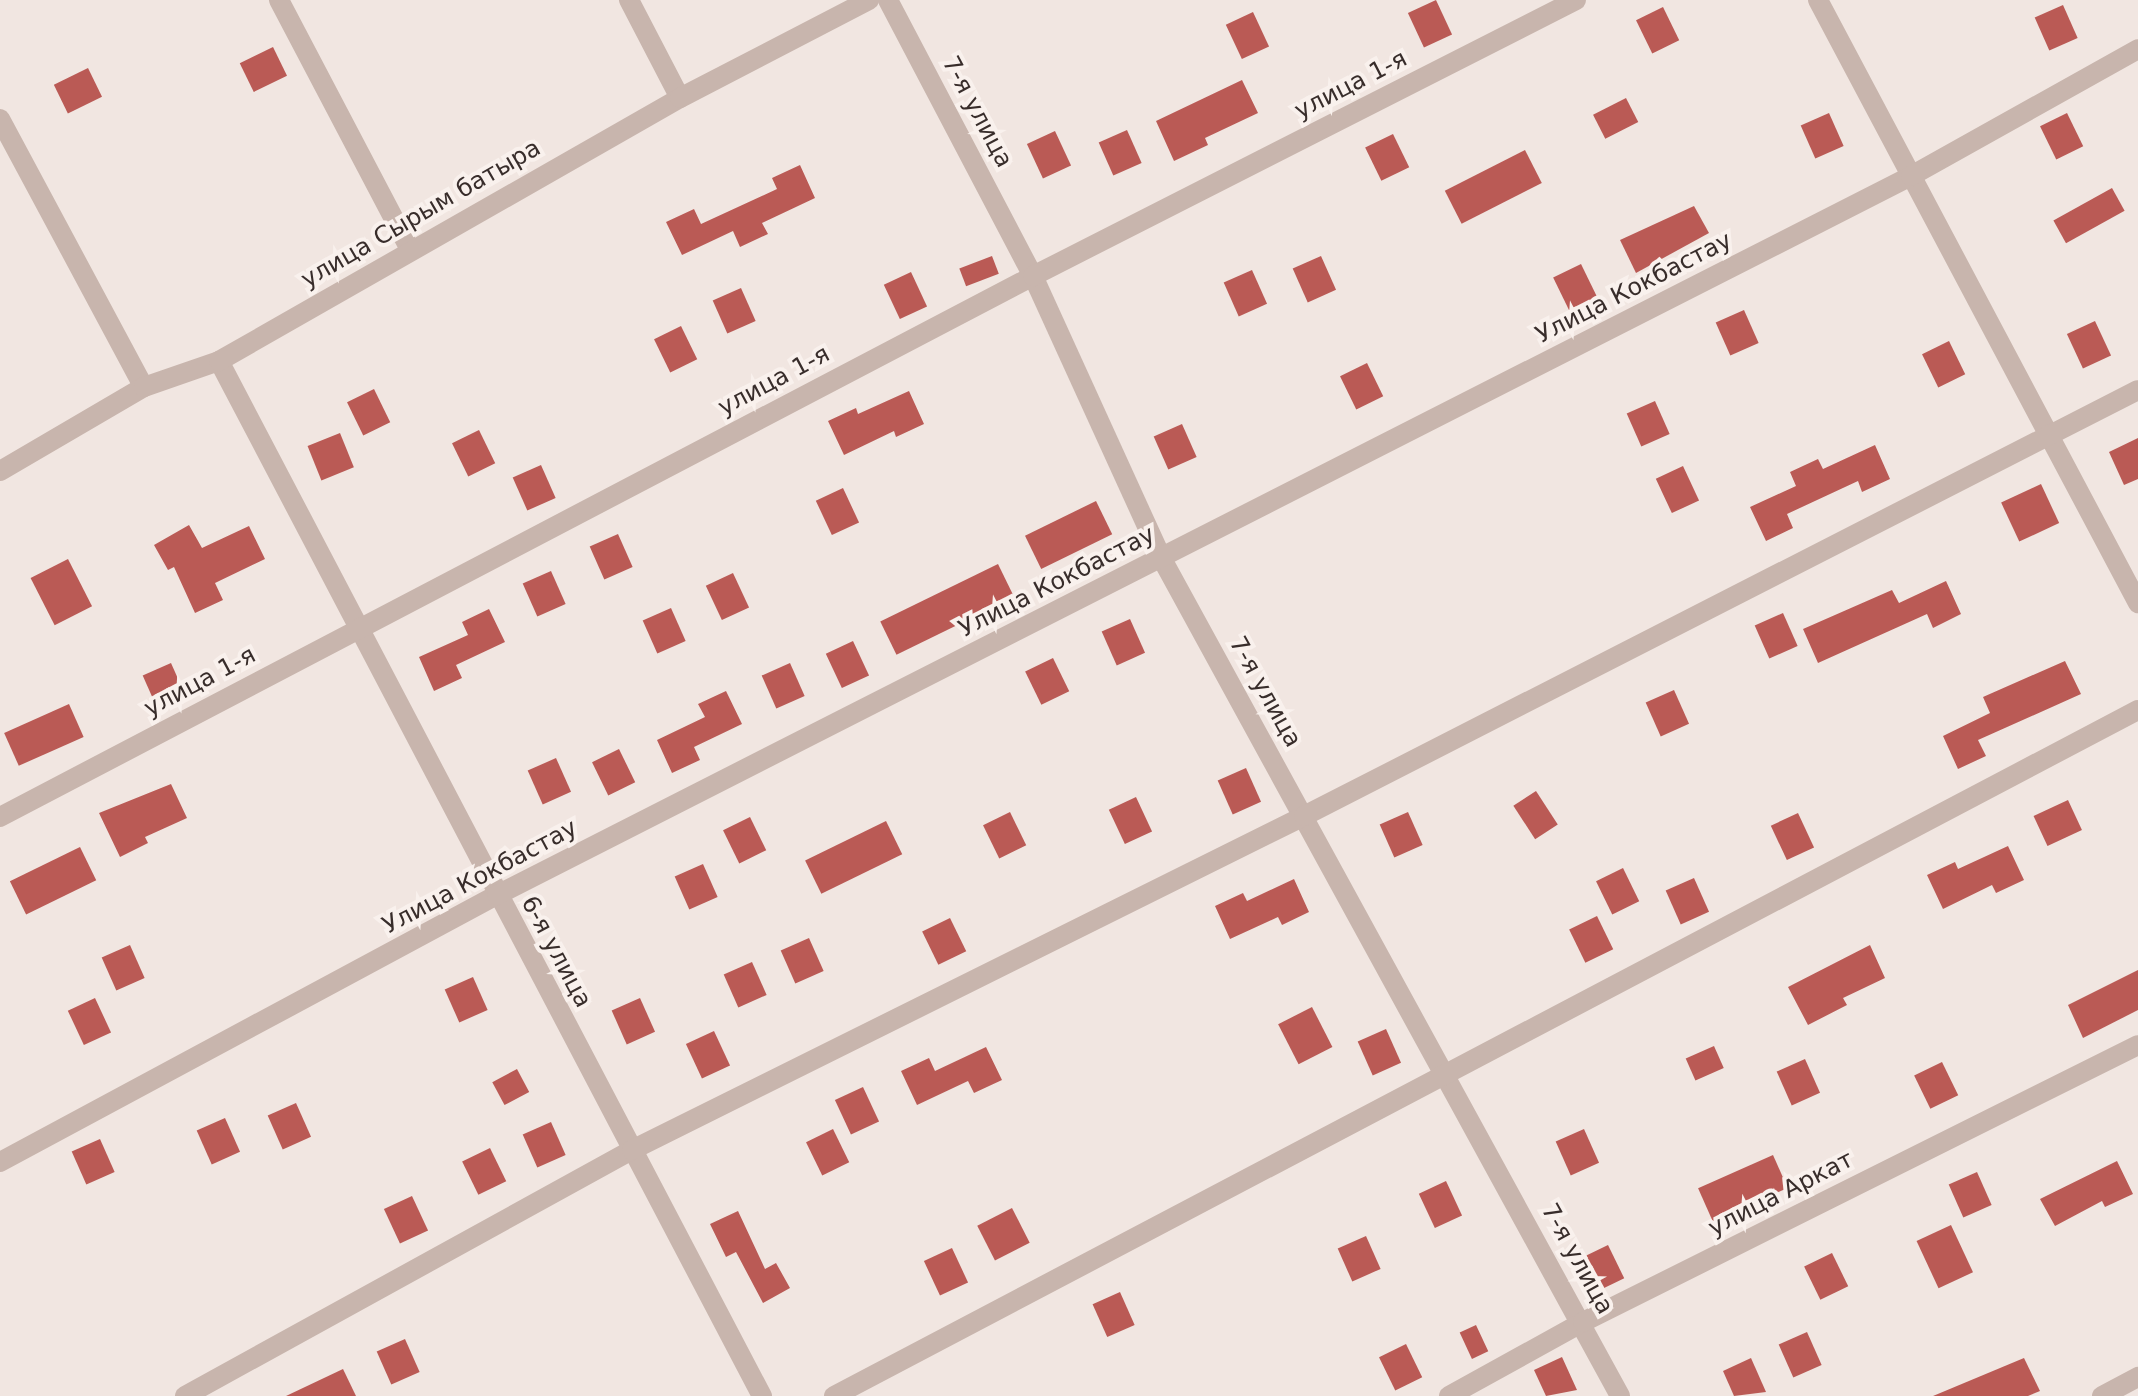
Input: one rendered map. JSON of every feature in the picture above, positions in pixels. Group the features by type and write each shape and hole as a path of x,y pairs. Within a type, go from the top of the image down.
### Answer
{"street":[{"path":"279,0 409,248"},
{"path":"629,0 680,98"},
{"name":"улица Сырым батыра","path":"0,471 144,387 219,361 409,248 680,98 869,0"},
{"name":"7-я улица","path":"888,0 1033,276 1162,559 1583,1322 1620,1396"},
{"name":"улица 1-я","path":"0,817 1033,276 1576,0"},
{"path":"1818,0 2138,603"},
{"name":"Улица Кокбастау","path":"0,1162 497,895 1911,176 2138,49"},
{"path":"0,119 144,387"},
{"name":"6-я улица","path":"219,361 356,629 762,1396"},
{"path":"185,1396 632,1150 1304,816 2051,438 2138,390"},
{"path":"834,1396 1444,1071 2138,710"},
{"name":"улица Аркат","path":"1449,1396 1583,1322 2138,1045"},
{"path":"2102,1396 2138,1377"}],"building":[{"path":"1436,0 1452,34 1424,48 1408,13"},
{"path":"2063,5 2078,38 2049,50 2035,18"},
{"path":"1663,7 1679,40 1652,53 1636,20"},
{"path":"1253,12 1269,46 1242,59 1226,25"},
{"path":"273,47 287,76 254,92 240,63"},
{"path":"88,68 102,97 68,113 54,85"},
{"path":"1242,80 1258,113 1205,138 1208,145 1174,161 1156,121"},
{"path":"1626,98 1638,122 1605,139 1593,115"},
{"path":"1829,113 1844,146 1815,158 1801,126"},
{"path":"2067,113 2083,146 2056,159 2040,126"},
{"path":"1127,130 1142,163 1113,175 1099,143"},
{"path":"1055,131 1071,165 1043,179 1027,144"},
{"path":"1393,134 1409,167 1381,181 1365,148"},
{"path":"1525,150 1542,183 1462,224 1445,191"},
{"path":"800,165 815,198 762,223 768,234 740,247 733,231 682,255 666,222 694,209 701,224 777,189 772,178"},
{"path":"2112,188 2125,211 2066,243 2053,220"},
{"path":"1694,206 1709,233 1636,273 1620,240"},
{"path":"992,256 999,274 966,286 959,269"},
{"path":"1321,256 1336,290 1308,302 1293,269"},
{"path":"1581,264 1597,297 1569,311 1553,278"},
{"path":"1252,270 1267,304 1239,316 1224,283"},
{"path":"911,272 927,306 900,319 884,285"},
{"path":"741,288 756,321 727,333 713,301"},
{"path":"1744,310 1759,343 1730,355 1716,323"},
{"path":"2095,321 2111,355 2083,369 2067,334"},
{"path":"681,326 697,359 670,372 654,339"},
{"path":"1949,341 1965,374 1938,387 1922,354"},
{"path":"1367,363 1383,396 1356,409 1340,376"},
{"path":"374,389 390,422 363,435 347,402"},
{"path":"909,391 924,424 896,437 894,431 844,455 828,421 856,408 858,414"},
{"path":"1655,401 1670,434 1641,446 1627,414"},
{"path":"1182,424 1197,457 1168,469 1154,437"},
{"path":"479,430 495,463 468,476 452,443"},
{"path":"340,433 354,467 321,480 308,446"},
{"path":"2138,438 2138,479 2124,485 2109,452"},
{"path":"1875,445 1890,479 1862,492 1858,481 1787,514 1793,528 1766,541 1750,507 1796,486 1790,472 1818,459 1823,469"},
{"path":"541,465 556,498 527,510 513,478"},
{"path":"1683,466 1699,500 1672,513 1656,479"},
{"path":"2041,484 2059,523 2019,542 2001,503"},
{"path":"843,488 859,522 832,535 816,501"},
{"path":"1096,501 1112,534 1041,569 1025,536"},
{"path":"189,525 202,548 249,526 265,559 215,583 223,600 195,613 174,567 168,570 154,545"},
{"path":"618,534 633,567 604,579 590,547"},
{"path":"68,559 92,606 55,625 31,578"},
{"path":"998,564 1014,597 896,655 880,621"},
{"path":"551,571 566,604 537,616 523,584"},
{"path":"733,573 749,607 722,620 706,586"},
{"path":"1946,581 1961,614 1933,628 1927,614 1818,663 1803,629 1892,590 1899,603"},
{"path":"671,608 686,641 657,653 643,621"},
{"path":"489,609 505,642 456,665 462,678 434,691 419,657 468,635 462,622"},
{"path":"1783,613 1798,646 1769,658 1755,626"},
{"path":"1130,619 1145,653 1117,665 1102,632"},
{"path":"853,641 869,675 842,688 826,654"},
{"path":"1053,658 1069,691 1041,705 1025,672"},
{"path":"2065,661 2081,694 1978,740 1986,756 1958,769 1943,736 1990,713 1983,697"},
{"path":"171,663 186,696 157,708 143,676"},
{"path":"790,663 805,696 776,708 762,676"},
{"path":"1674,690 1689,724 1661,736 1646,703"},
{"path":"726,691 742,724 694,747 700,760 672,773 657,740 705,717 698,704"},
{"path":"69,704 84,737 19,766 4,733"},
{"path":"619,749 635,782 608,795 592,762"},
{"path":"556,758 571,792 543,804 528,771"},
{"path":"1246,768 1261,802 1233,814 1218,781"},
{"path":"171,784 187,818 145,837 148,843 120,857 99,813"},
{"path":"1536,791 1558,825 1535,839 1513,806"},
{"path":"1136,797 1152,831 1125,844 1109,810"},
{"path":"2068,800 2082,830 2048,846 2034,816"},
{"path":"1010,812 1026,845 999,858 983,825"},
{"path":"1408,812 1423,845 1394,857 1380,825"},
{"path":"1798,813 1814,847 1787,860 1771,826"},
{"path":"750,817 766,850 739,863 723,830"},
{"path":"886,821 902,854 821,894 805,860"},
{"path":"2008,846 2024,880 1996,893 1992,885 1943,909 1927,875 1955,862 1958,869"},
{"path":"80,847 96,880 26,914 10,881"},
{"path":"703,864 718,897 689,909 675,877"},
{"path":"1623,868 1639,901 1612,914 1596,881"},
{"path":"1694,878 1709,912 1681,924 1666,891"},
{"path":"1294,879 1309,912 1282,925 1278,917 1230,939 1215,906 1243,893 1247,901"},
{"path":"1597,916 1613,949 1585,963 1569,930"},
{"path":"950,918 966,951 938,965 922,932"},
{"path":"809,938 824,971 795,983 781,951"},
{"path":"130,945 145,978 116,990 102,958"},
{"path":"1870,945 1885,978 1843,998 1847,1005 1808,1025 1788,987"},
{"path":"752,962 767,995 738,1007 724,975"},
{"path":"2138,970 2138,1010 2083,1038 2068,1005"},
{"path":"473,977 488,1010 459,1022 445,990"},
{"path":"95,998 111,1032 84,1045 68,1011"},
{"path":"640,998 655,1032 627,1044 612,1011"},
{"path":"1312,1007 1332,1047 1299,1064 1278,1024"},
{"path":"1386,1029 1401,1063 1373,1075 1358,1042"},
{"path":"714,1031 730,1065 702,1079 686,1044"},
{"path":"1714,1046 1724,1068 1695,1081 1686,1059"},
{"path":"986,1047 1002,1080 974,1093 968,1081 917,1105 901,1071 929,1058 935,1071"},
{"path":"1805,1059 1820,1093 1792,1105 1777,1072"},
{"path":"1942,1062 1958,1095 1930,1109 1914,1076"},
{"path":"517,1069 529,1092 504,1105 492,1082"},
{"path":"863,1087 879,1121 851,1135 835,1100"},
{"path":"296,1103 311,1137 283,1149 268,1116"},
{"path":"225,1118 240,1152 212,1164 197,1131"},
{"path":"551,1122 566,1155 537,1167 523,1135"},
{"path":"833,1129 849,1162 822,1175 806,1142"},
{"path":"1584,1129 1599,1163 1571,1175 1556,1142"},
{"path":"100,1139 115,1172 86,1184 72,1152"},
{"path":"490,1148 506,1181 478,1195 462,1162"},
{"path":"1773,1155 1788,1188 1713,1221 1698,1188"},
{"path":"2117,1161 2133,1194 2105,1207 2102,1201 2055,1226 2040,1199"},
{"path":"1977,1172 1992,1205 1963,1217 1949,1185"},
{"path":"1446,1181 1462,1215 1435,1228 1419,1194"},
{"path":"412,1196 428,1230 400,1244 384,1209"},
{"path":"1012,1208 1030,1243 995,1260 977,1226"},
{"path":"738,1211 765,1269 776,1263 790,1288 763,1303 736,1252 726,1257 710,1224"},
{"path":"1951,1225 1973,1272 1939,1288 1917,1241"},
{"path":"1366,1236 1381,1269 1352,1281 1338,1249"},
{"path":"1608,1245 1624,1278 1596,1292 1580,1259"},
{"path":"952,1248 968,1282 940,1296 924,1261"},
{"path":"1832,1253 1848,1286 1820,1300 1804,1267"},
{"path":"1120,1292 1135,1325 1107,1337 1093,1304"},
{"path":"1476,1325 1488,1351 1472,1359 1460,1333"},
{"path":"1807,1332 1822,1365 1793,1377 1779,1345"},
{"path":"405,1339 420,1372 391,1384 377,1352"},
{"path":"1406,1344 1422,1377 1395,1390 1379,1357"},
{"path":"1562,1357 1577,1390 1546,1396 1534,1370"},
{"path":"1751,1358 1766,1392 1734,1396 1723,1371"},
{"path":"2024,1358 2040,1391 2028,1396 1933,1396"},
{"path":"343,1369 356,1396 286,1396"}]}
